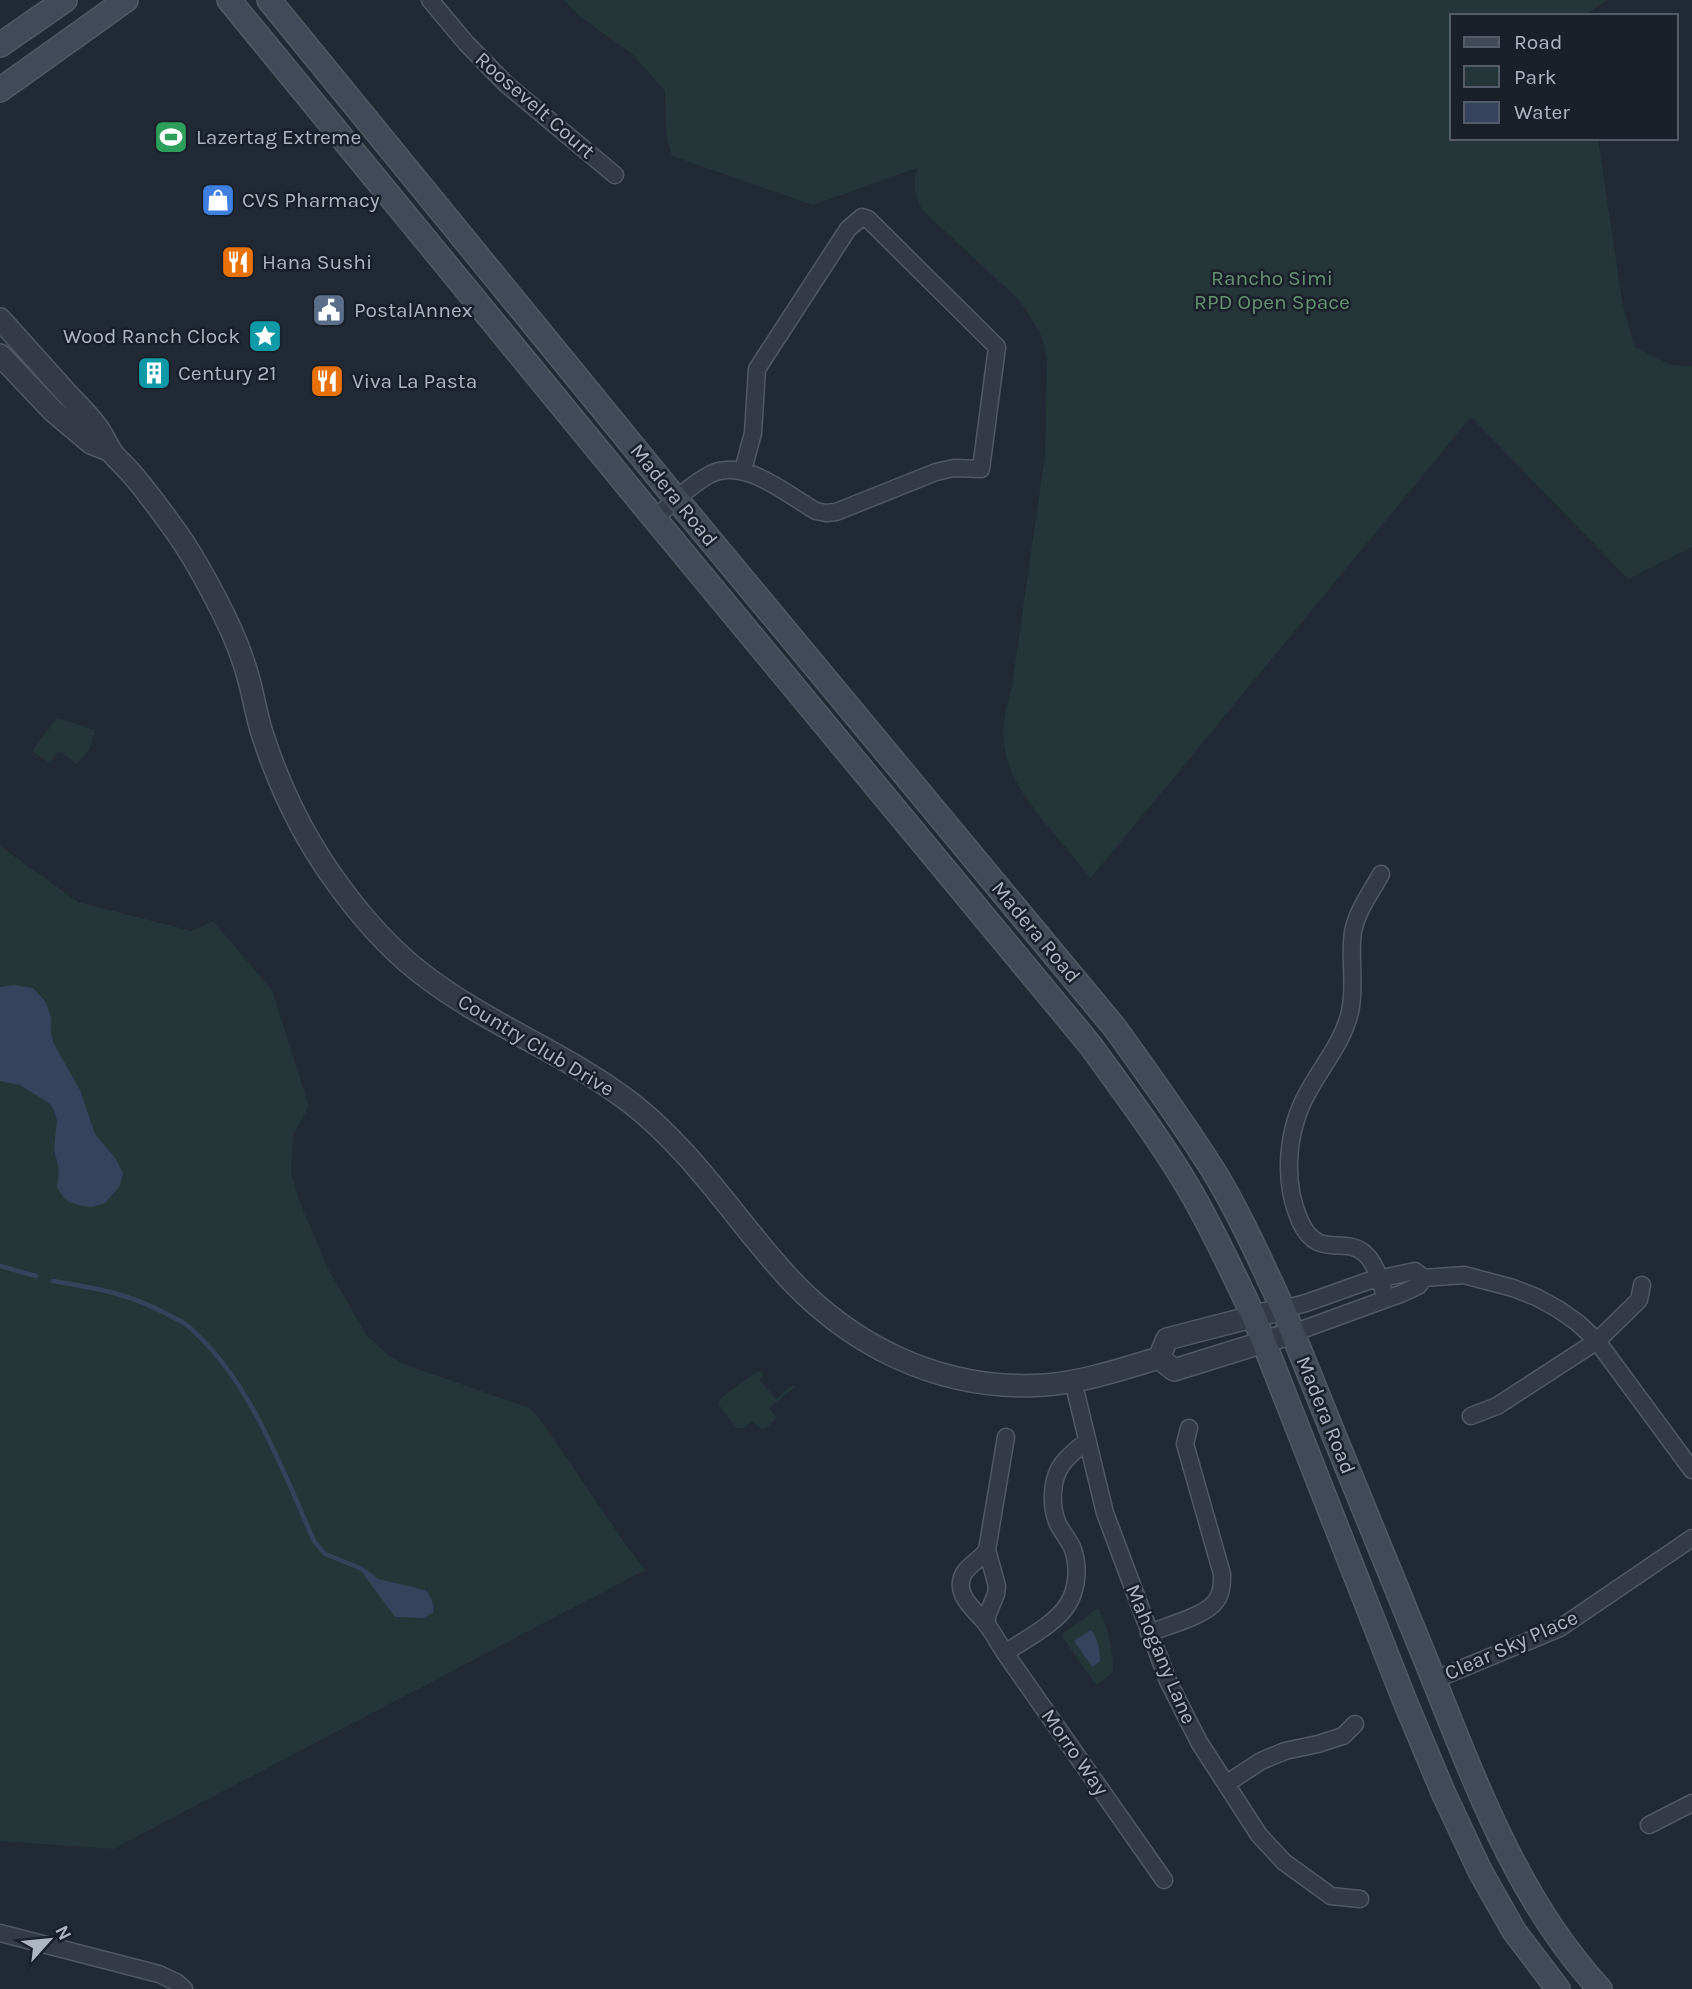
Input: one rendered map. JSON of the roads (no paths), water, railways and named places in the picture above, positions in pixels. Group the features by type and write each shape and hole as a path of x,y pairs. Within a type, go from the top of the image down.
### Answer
{"main road":[{"path":"0,45 65,0"},
{"path":"0,90 127,0"},
{"name":"Madera Road","path":"229,0 1091,1046 1188,1187 1231,1266 1254,1317 1443,1793 1480,1871 1507,1919 1558,1989"},
{"name":"Madera Road","path":"269,0 677,500 1115,1028 1214,1171 1258,1253 1283,1309 1473,1776 1517,1871 1544,1915 1600,1989"}],"street":[{"name":"Roosevelt Court","path":"430,0 466,43 506,84 615,174"},
{"path":"654,519 706,476 731,469 752,473 816,511 826,513 836,512 936,472 954,468 981,469 997,347 868,219 862,217 848,229 757,369 753,433 743,470"},
{"name":"Country Club Drive","path":"0,319 99,428 111,451 132,473 174,528 225,617 249,681 274,767 291,806 335,880 372,927 417,970 455,997 579,1068 661,1128 805,1296 832,1320 862,1340 936,1372 1012,1385 1046,1385 1073,1381 1159,1358"},
{"name":"Country Club Drive","path":"0,355 53,411 91,443 111,451"},
{"path":"1381,874 1356,921 1353,935 1353,988 1344,1031 1299,1109 1289,1156 1293,1200 1306,1231 1318,1242 1331,1246 1349,1246 1369,1258 1387,1299"},
{"path":"1424,1278 1418,1286 1293,1334 1174,1370 1159,1358 1167,1339 1283,1309 1379,1279 1415,1271 1424,1278 1464,1275 1536,1297 1578,1323 1597,1342 1692,1470"},
{"path":"1471,1416 1497,1406 1597,1342 1639,1300 1642,1285"},
{"name":"Mahogany Lane","path":"1073,1381 1105,1513 1149,1633 1182,1712 1259,1835 1284,1862 1331,1896 1360,1899"},
{"path":"1149,1633 1207,1610 1222,1590 1222,1574 1185,1444 1189,1428"},
{"path":"987,1624 986,1616 997,1586 987,1550 1006,1437"},
{"path":"1005,1653 1053,1620 1068,1604 1073,1594 1076,1582 1075,1558 1054,1514 1054,1486 1061,1465 1087,1441"},
{"name":"Clear Sky Place","path":"1434,1680 1560,1628 1692,1538"},
{"name":"Morro Way","path":"987,1550 966,1570 961,1585 966,1601 987,1624 1164,1880"},
{"path":"1226,1784 1261,1761 1285,1751 1343,1736 1355,1724"},
{"path":"1649,1825 1692,1803"},
{"path":"0,1933 159,1974 184,1989"}],"water":[{"path":"15,985 33,988 46,1002 54,1044 80,1090 95,1134 116,1159 123,1173 120,1186 105,1203 92,1207 82,1206 64,1198 57,1187 59,1170 54,1149 57,1120 53,1108 20,1085 0,1081 0,987"},
{"path":"367,1570 378,1579 425,1590 432,1600 433,1613 424,1618 395,1617 363,1573"},
{"path":"1091,1630 1097,1641 1100,1658 1100,1662 1092,1667 1074,1641"}],"waterway":[{"path":"0,1266 36,1276"},
{"path":"53,1281 124,1296 151,1306 188,1326 210,1348 247,1398 314,1541 325,1554 365,1572"}],"place":[{"name":"Lazertag Extreme","path":"171,137"},
{"name":"CVS Pharmacy","path":"218,200"},
{"name":"Hana Sushi","path":"238,262"},
{"name":"PostalAnnex","path":"329,310"},
{"name":"Wood Ranch Clock","path":"265,336"},
{"name":"Century 21","path":"154,373"},
{"name":"Viva La Pasta","path":"327,381"}],"park label":[{"name":"Rancho Simi RPD Open Space","path":"1272,290"}]}
